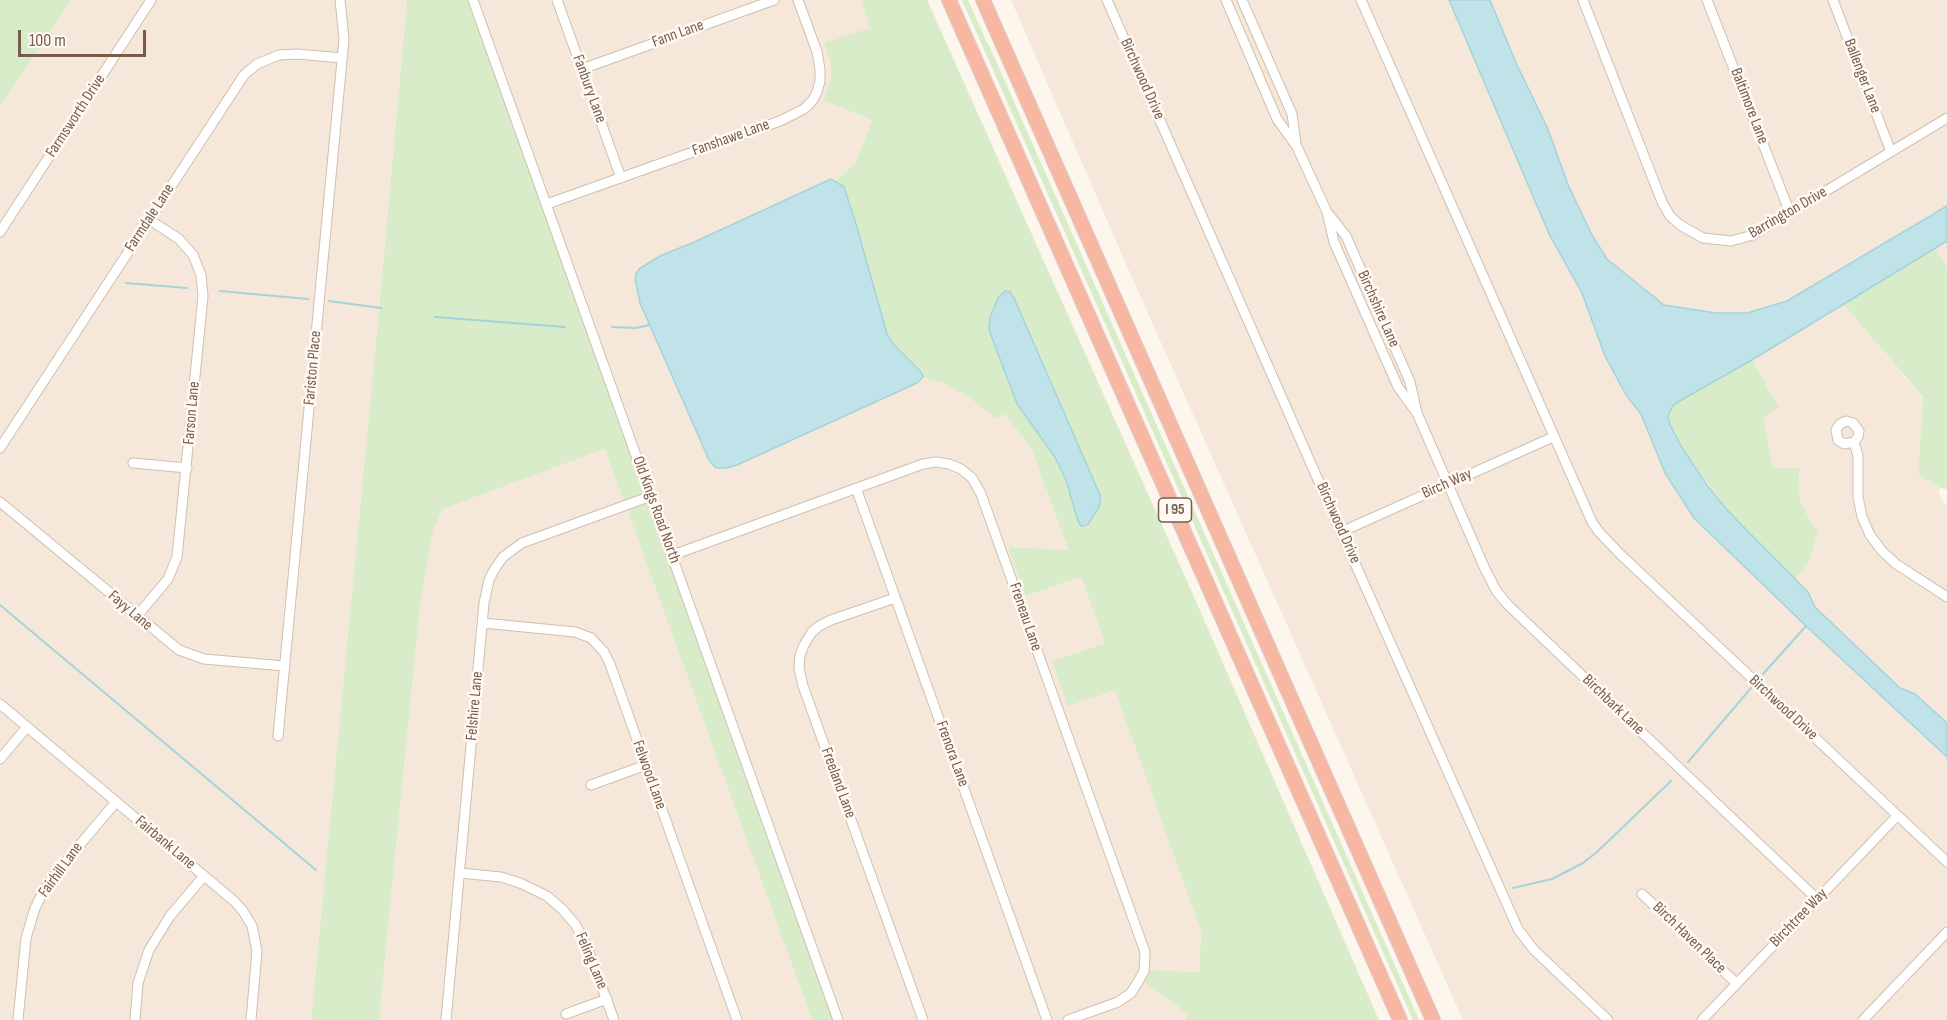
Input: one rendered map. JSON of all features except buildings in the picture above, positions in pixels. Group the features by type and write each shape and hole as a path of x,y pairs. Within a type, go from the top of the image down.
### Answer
{"highway":[{"name":"I 95","path":"949,0 1400,1020"},
{"name":"I 95","path":"983,0 1433,1020"}],"street":[{"name":"Farmsworth Drive","path":"0,232 152,0"},
{"name":"Fariston Place","path":"278,736 342,58 344,24 340,0"},
{"name":"Old Kings Road North","path":"473,0 838,1020"},
{"name":"Fanbury Lane","path":"557,0 621,178"},
{"name":"Fann Lane","path":"582,69 774,0"},
{"name":"Fanshawe Lane","path":"547,204 780,121 809,105 817,92 820,69 817,52 798,0"},
{"name":"Birchwood Drive","path":"1107,0 1521,934 1534,950 1608,1020"},
{"name":"Birchshire Lane","path":"1226,0 1277,119 1297,147 1327,212 1334,242 1398,387 1417,412 1448,483"},
{"name":"Birchshire Lane","path":"1242,0 1292,114 1297,147"},
{"name":"Birchwood Drive","path":"1361,0 1587,512 1599,532 1947,862"},
{"name":"Barrington Drive","path":"1583,0 1666,210 1685,229 1703,238 1731,241 1753,235 1947,118"},
{"name":"Baltimore Lane","path":"1707,0 1790,213"},
{"name":"Ballenger Lane","path":"1833,0 1891,152"},
{"name":"Farmdale Lane","path":"0,448 234,88 253,67 269,58 285,54 342,58"},
{"name":"Farson Lane","path":"137,616 165,583 175,563 180,538 203,296 199,268 188,249 179,239 150,219"},
{"name":"Birch Way","path":"1341,532 1554,437"},
{"path":"1854,442 1858,456 1859,504 1870,535 1896,564 1947,597"},
{"name":"Freneau Lane","path":"673,555 917,466 936,462 949,464 965,471 976,483 1145,952 1144,970 1131,993 1118,1002 1068,1020"},
{"path":"133,463 187,468"},
{"name":"Birchbark Lane","path":"1448,483 1485,569 1497,592 1508,605 1817,899"},
{"name":"Frenora Lane","path":"856,488 1047,1020"},
{"name":"Felshire Lane","path":"446,1020 485,595 489,580 496,566 512,549 527,541 651,496"},
{"name":"Fayy Lane","path":"0,502 174,647 189,655 212,660 285,666"},
{"name":"Freeland Lane","path":"895,598 819,626 804,645 799,668 803,686 923,1020"},
{"name":"Felwood Lane","path":"483,622 582,633 604,652 737,1020"},
{"name":"Fairbank Lane","path":"0,704 239,906 254,932 257,957 251,1020"},
{"path":"0,759 27,727"},
{"path":"591,785 646,765"},
{"name":"Fairhill Lane","path":"18,1020 26,938 35,908 56,873 116,802"},
{"name":"Birchtree Way","path":"1702,1020 1897,816"},
{"name":"Feling Lane","path":"460,873 511,880 538,891 555,902 584,938 614,1020"},
{"path":"135,1020 138,983 149,950 170,916 204,876"},
{"name":"Birch Haven Place","path":"1642,894 1736,983"},
{"path":"1863,1020 1947,932"},
{"path":"566,1014 607,999"}],"shaded area":[{"path":"71,0 407,0 311,1020 0,1020 0,108"},
{"path":"478,0 861,0 871,28 824,43 831,64 831,80 824,100 872,120 856,162 835,181 831,179 660,256 640,303 713,466 921,380 923,377 944,383 971,398 997,419 1005,414 1032,450 1068,551 1008,547 1025,596 1081,577 1105,643 1052,661 1068,705 1115,689 1201,932 1199,972 1151,970 1189,1014 1185,1020 843,1020"},
{"path":"1011,0 1449,0 1550,236 1582,293 1605,356 1626,395 1641,414 1665,473 1694,518 1947,757 1947,926 1857,1020 1463,1020 1126,264"},
{"path":"1490,0 1947,0 1947,206 1787,301 1747,313 1716,313 1664,305 1607,259 1592,235 1569,187 1547,127 1517,65"},
{"path":"1947,241 1947,266 1935,249"},
{"path":"1843,304 1923,398 1918,474 1940,488 1943,503 1947,505 1947,723 1915,694 1900,688 1815,607 1808,592 1795,579 1808,564 1818,533 1800,502 1799,469 1773,468 1763,418 1779,406 1752,360"},
{"path":"605,449 812,1020 379,1020 420,606 433,531 443,509"},
{"path":"1947,939 1947,1020 1870,1020"}],"green space":[{"path":"0,0 71,0 0,108"},
{"path":"407,0 468,0 834,1020 812,1020 605,449 443,509 433,531 420,606 379,1020 311,1020"},
{"path":"861,0 927,0 1191,590 1379,1020 1185,1020 1188,1014 1145,982 1151,970 1199,972 1201,932 1115,690 1068,706 1052,661 1105,643 1081,577 1025,596 1008,547 1068,550 1032,450 1005,414 997,419 970,398 944,383 923,377 894,345 885,330 844,187 835,181 856,162 872,120 823,100 831,80 831,64 824,43 870,28"},
{"path":"962,0 968,0 989,45 1419,1020 1413,1020"},
{"path":"1935,249 1947,266 1947,489 1940,488 1918,474 1923,397 1843,304"},
{"path":"1752,360 1779,407 1763,418 1773,468 1799,468 1800,502 1818,533 1808,564 1795,579 1727,510 1681,446 1668,421 1669,411 1676,403"}],"water":[{"path":"1449,0 1490,0 1517,65 1547,127 1569,187 1592,235 1607,259 1664,305 1716,313 1747,313 1787,301 1947,206 1947,241 1752,360 1676,403 1668,416 1681,446 1707,485 1727,510 1808,592 1815,607 1900,688 1915,694 1947,723 1947,757 1694,518 1665,473 1641,414 1626,395 1605,356 1582,293 1550,236"},
{"path":"831,179 844,187 887,334 923,377 917,383 737,465 716,468 709,460 640,303 636,274 639,269 660,256"},
{"path":"1005,291 1010,292 1014,298 1100,495 1098,509 1085,526 1081,526 1078,521 1066,480 1055,457 1017,404 989,330 990,317 998,298"}],"waterway":[{"path":"126,283 187,288"},
{"path":"220,291 308,299"},
{"path":"329,301 381,308"},
{"path":"435,317 565,327"},
{"path":"612,327 636,328 649,325"},
{"path":"0,605 316,870"},
{"path":"1763,674 1806,626"},
{"path":"1688,762 1751,688"},
{"path":"1513,888 1552,879 1583,863 1671,781"}]}
